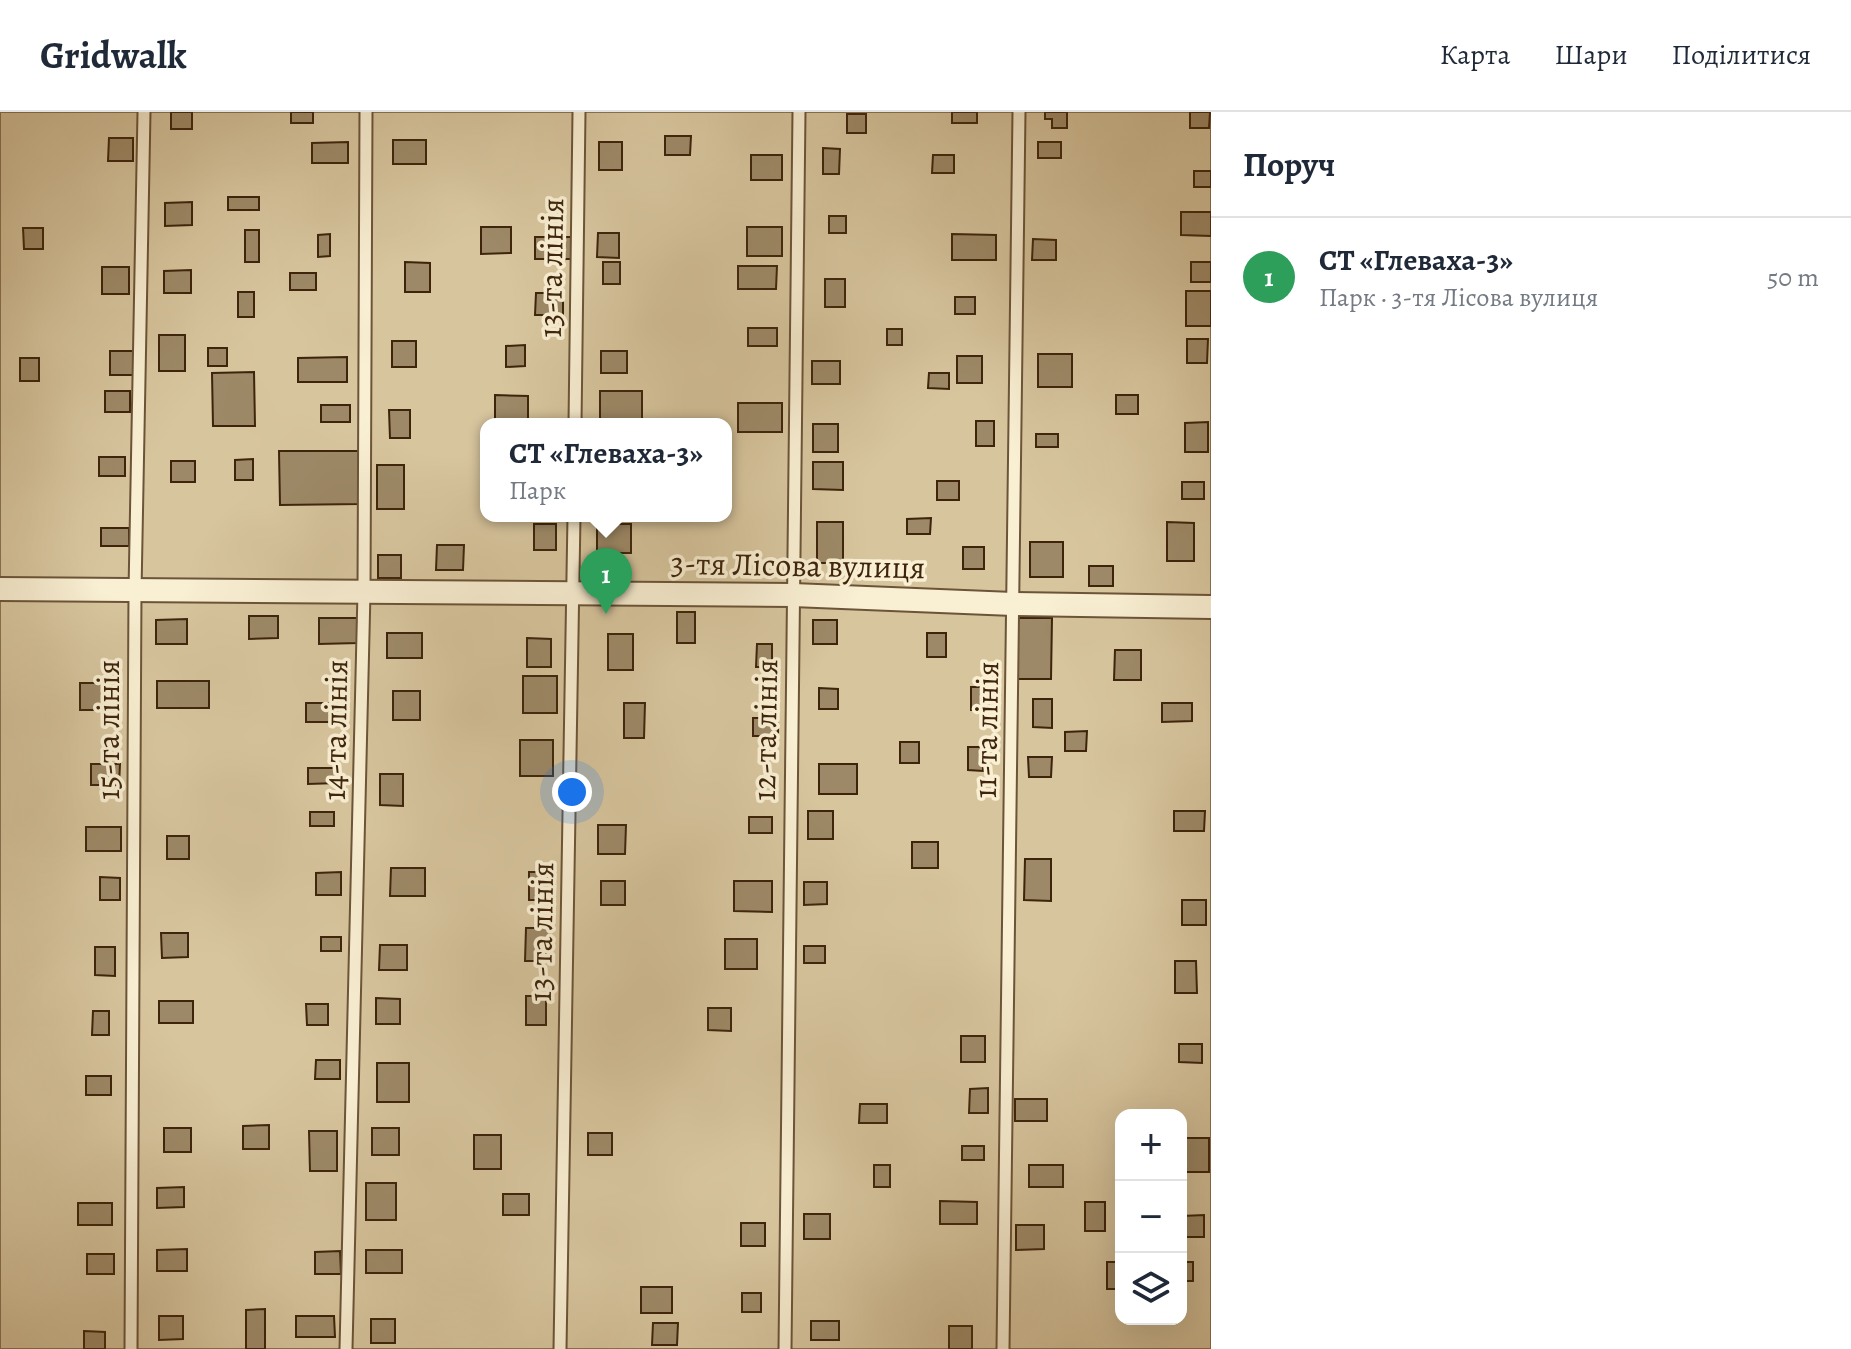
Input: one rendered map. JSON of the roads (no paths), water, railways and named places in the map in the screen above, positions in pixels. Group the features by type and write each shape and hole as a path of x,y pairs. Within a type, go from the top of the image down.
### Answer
{"street":[{"name":"3-тя Лісова вулиця","path":"0,589 793,595 1013,604 1211,607"}],"lane":[{"name":"15-та лінія","path":"131,1349 135,591 144,112"},
{"name":"14-та лінія","path":"346,1349 364,592 366,112"},
{"name":"13-та лінія","path":"575,418 579,112"},
{"name":"12-та лінія","path":"785,1349 799,112"},
{"name":"11-та лінія","path":"1003,1349 1019,112"},
{"name":"13-та лінія","path":"560,1349 574,522"}],"place":[{"name":"СТ «Глеваха-3»","path":"606,614"}]}
